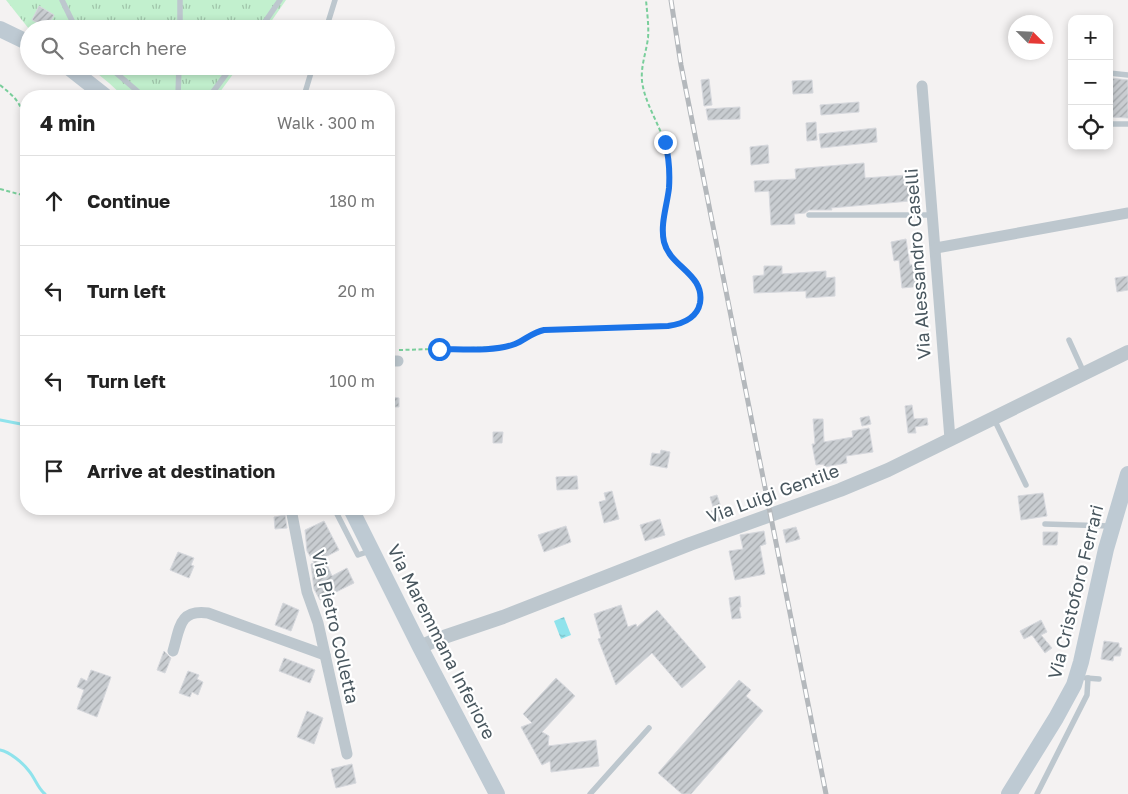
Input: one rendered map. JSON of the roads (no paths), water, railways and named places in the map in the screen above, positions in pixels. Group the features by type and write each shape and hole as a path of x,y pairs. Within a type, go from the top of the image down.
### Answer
{"main road":[{"path":"0,29 20,39"},
{"path":"78,75 97,90"},
{"name":"Via Cristoforo Ferrari","path":"1009,794 1082,678 1116,520 1128,474"},
{"name":"Via Maremmana Inferiore","path":"352,515 497,794"}],"street":[{"name":"Via Alessandro Caselli","path":"922,86 950,439"},
{"path":"936,248 1128,213"},
{"name":"Via Luigi Gentile","path":"420,647 503,617 690,544 840,490 888,470 1128,352"},
{"name":"Via Pietro Colletta","path":"292,515 307,592 318,623 347,754"},
{"path":"174,651 182,623 187,616 198,611 324,655"}],"lane":[{"path":"62,0 72,20"},
{"path":"180,0 180,20"},
{"path":"266,20 280,0"},
{"path":"329,20 335,0"},
{"path":"1113,73 1128,75"},
{"path":"118,75 136,90"},
{"path":"178,90 179,75"},
{"path":"214,90 225,75"},
{"path":"306,90 310,75"},
{"path":"1113,124 1128,124"},
{"path":"810,215 933,215"},
{"path":"1069,340 1084,373"},
{"path":"993,419 1026,485"},
{"path":"1045,524 1116,520"},
{"path":"1038,794 1087,695 1082,678 1099,679"},
{"path":"590,794 648,728"}],"water":[{"path":"564,617 571,635 561,639 554,621"}],"waterway":[{"path":"0,420 20,424"},
{"path":"0,750 12,755 23,765 45,794"}],"railway":[{"path":"671,0 681,65 826,794"}]}
